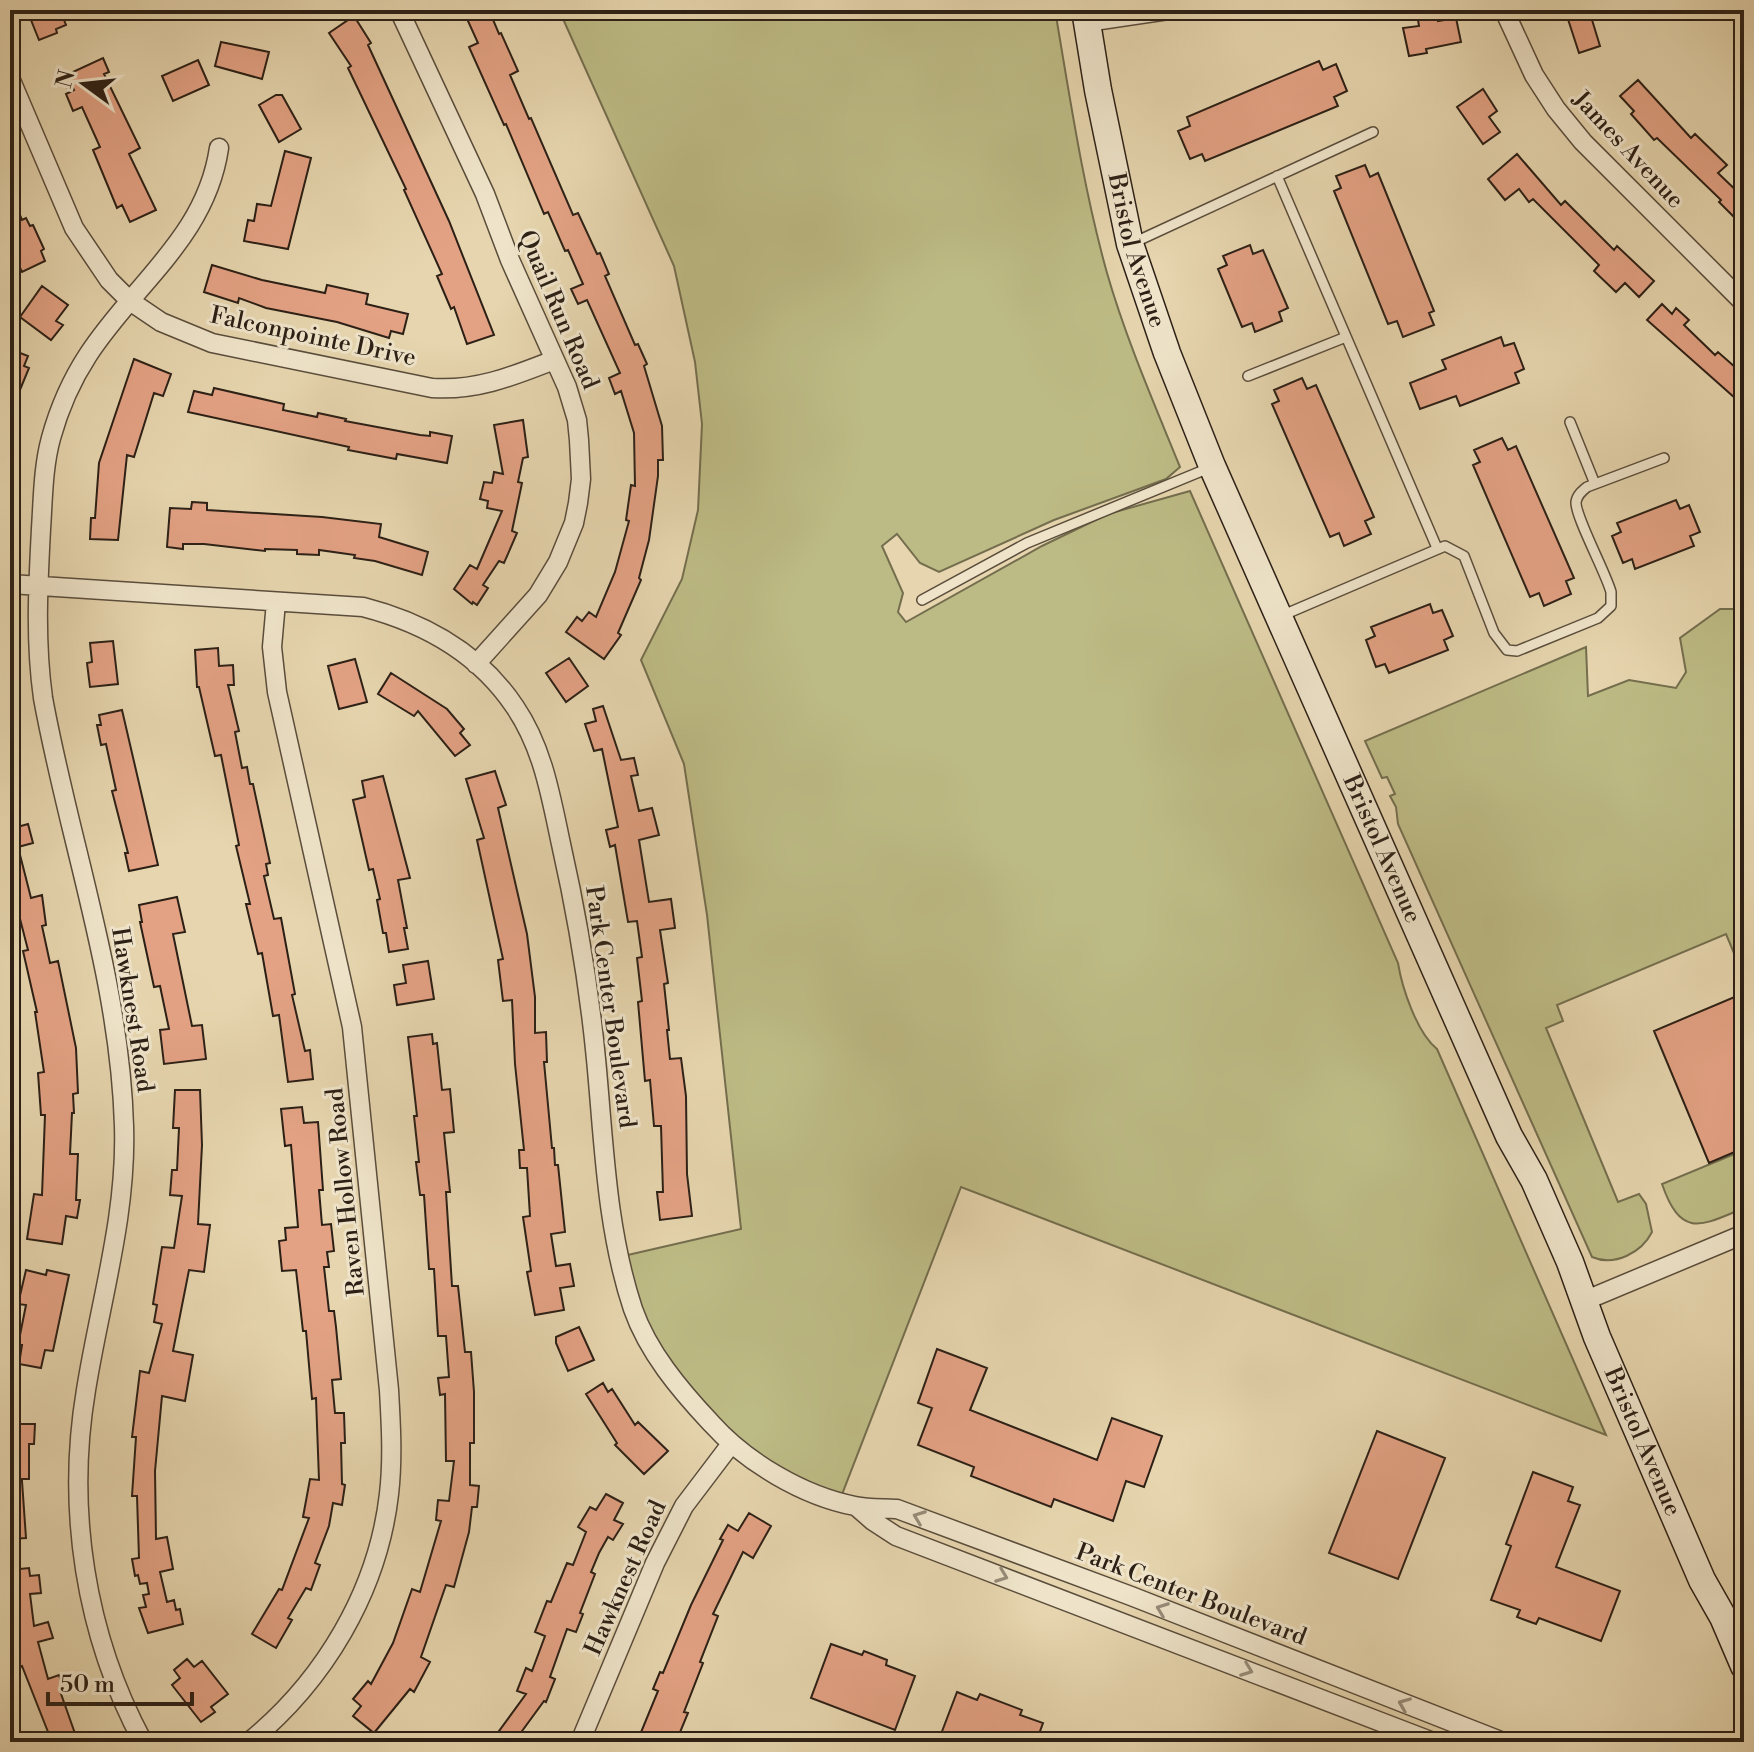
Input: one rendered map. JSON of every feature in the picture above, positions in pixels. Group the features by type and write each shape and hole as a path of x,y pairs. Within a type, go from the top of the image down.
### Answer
{"street":[{"name":"Quail Run Road","path":"399,10 485,194 510,260 567,387 577,420 581,479 574,523 558,562 538,595 476,664"},
{"path":"1086,16 1168,10"},
{"name":"James Avenue","path":"1504,10 1534,75 1583,142 1744,303"},
{"name":"Bristol Avenue","path":"1086,16 1130,244 1167,353 1212,466 1509,1136 1534,1180 1702,1580 1723,1617 1744,1666"},
{"name":"Falconpointe Drive","path":"10,78 74,228 109,280 130,301 161,322 212,343 432,388 482,385 554,360"},
{"name":"Hawknest Road","path":"143,1742 115,1680 94,1615 79,1517 79,1437 120,1204 124,1131 122,1085 109,992 43,698 38,664 38,585 50,441 66,395 89,353 187,231 204,204 215,175 219,148"},
{"name":"Park Center Boulevard","path":"10,584 363,607 405,619 442,637 476,664 516,708 543,766 585,965 612,1227 633,1310 648,1342 668,1373 731,1444 799,1486 857,1507 897,1509 1131,1596 1494,1741"},
{"name":"Raven Hollow Road","path":"249,1742 308,1684 350,1619 368,1580 381,1536 389,1495 393,1446 352,1027 277,692 272,647 276,602"},
{"path":"1584,1301 1744,1234"},
{"name":"Hawknest Road","path":"580,1742 655,1563 684,1506 731,1444"},
{"name":"Park Center Boulevard","path":"857,1507 896,1536 1433,1742"},
{"path":"1729,1742 1744,1741"}],"lane":[{"path":"1130,244 1373,132"},
{"path":"1277,176 1437,548"},
{"path":"1248,376 1346,337"},
{"path":"1570,422 1595,484"},
{"path":"1278,617 1437,548 1451,548 1464,556 1498,640 1507,650 1517,651 1598,618 1611,606 1612,599 1576,501 1581,492 1595,484 1664,458"},
{"path":"922,600 1027,543 1212,466"}],"shaded area":[{"path":"559,10 1055,10 1098,241 1132,347 1180,467 1166,479 1054,520 939,572 920,563 897,534 882,546 903,593 898,612 906,622 1042,546 1108,514 1190,491 1398,963 1412,1009 1423,1032 1437,1049 1606,1435 961,1187 839,1502 747,1456 665,1368 619,1257 741,1229 707,915 684,764 641,660 682,579 698,510 702,424 695,362 674,266"},
{"path":"1720,609 1744,609 1744,977 1726,934 1557,1005 1563,1021 1546,1028 1618,1202 1639,1194 1646,1204 1652,1232 1642,1246 1627,1256 1601,1260 1592,1257 1398,824 1396,807 1390,796 1395,794 1387,777 1382,778 1365,741 1586,647 1588,696 1629,680 1676,688 1686,672 1680,638"},
{"path":"1744,1150 1744,1208 1704,1223 1685,1221 1669,1202 1662,1184"}],"building":[{"path":"27,10 60,10 66,25 56,29 57,33 39,40"},
{"path":"463,10 489,10 501,33 518,71 510,75 529,119 573,215 578,213 597,254 600,253 609,274 605,276 635,345 638,344 647,364 644,366 662,426 663,460 658,460 641,580 618,633 621,635 604,659 566,632 577,617 582,621 589,612 596,617 615,572 629,521 626,520 631,485 635,486 634,433 621,391 615,394 609,378 620,373 587,300 578,304 571,289 583,284 548,212 544,214 469,47 478,43"},
{"path":"1565,10 1589,10 1600,46 1579,53"},
{"path":"354,16 371,43 368,45 449,221 494,335 467,344 454,307 451,309 437,276 442,274 406,189 348,68 351,66 329,33"},
{"path":"1437,16 1438,21 1456,18 1461,42 1409,56 1403,28 1419,26 1418,20"},
{"path":"221,42 269,52 262,79 215,66"},
{"path":"103,58 109,72 104,74 140,148 129,154 156,210 130,222 122,205 117,208 93,150 100,147 82,107 73,111 66,94 74,90 68,90 62,77"},
{"path":"198,60 209,85 173,101 162,76"},
{"path":"1319,61 1323,70 1336,64 1347,91 1334,97 1338,106 1205,161 1202,154 1190,159 1178,131 1190,126 1187,117"},
{"path":"1638,80 1691,138 1695,134 1727,165 1718,173 1744,198 1744,227 1719,202 1721,200 1657,138 1654,140 1631,114 1634,111 1620,96"},
{"path":"1483,89 1497,111 1489,117 1500,132 1483,144 1457,107"},
{"path":"282,95 301,129 279,142 259,105"},
{"path":"285,151 311,158 288,249 244,241 248,220 254,221 257,204 271,206"},
{"path":"1517,154 1561,205 1565,201 1614,250 1617,246 1654,281 1639,297 1625,283 1616,292 1594,271 1599,265 1533,199 1529,202 1519,189 1505,200 1488,179"},
{"path":"1365,165 1370,177 1378,173 1434,311 1429,313 1434,325 1403,337 1397,321 1388,324 1334,191 1341,188 1336,176"},
{"path":"10,191 22,220 26,218 30,226 33,225 44,249 41,251 45,261 22,272 10,247"},
{"path":"1250,245 1253,254 1263,250 1288,308 1279,312 1282,321 1255,332 1252,323 1242,327 1218,269 1227,265 1223,256"},
{"path":"212,265 262,280 325,293 327,285 368,294 366,304 408,314 403,334 391,331 389,338 337,322 266,308 239,298 238,303 204,292"},
{"path":"42,286 68,305 56,321 63,325 51,340 20,317"},
{"path":"1662,304 1672,314 1676,308 1689,320 1684,325 1715,355 1718,352 1744,375 1744,406 1647,320"},
{"path":"1501,337 1504,346 1514,343 1524,369 1515,373 1519,383 1460,406 1456,396 1420,409 1410,383 1446,369 1442,360"},
{"path":"10,349 28,356 24,366 29,368 10,414"},
{"path":"134,359 171,374 163,396 154,393 134,457 127,455 118,540 90,539 91,518 95,518 99,463"},
{"path":"1302,378 1307,389 1316,385 1374,517 1365,521 1371,534 1344,546 1339,533 1330,537 1272,404 1279,401 1274,390"},
{"path":"214,388 284,404 283,410 317,417 318,413 420,435 430,436 430,432 452,436 447,463 397,454 396,459 348,450 349,447 188,412 194,391 212,395"},
{"path":"523,420 528,457 523,458 518,482 522,483 512,531 517,533 504,563 499,561 483,585 488,588 477,605 472,604 454,589 470,565 477,569 502,511 487,508 488,501 480,499 484,482 492,483 494,472 503,474 494,425"},
{"path":"1502,438 1508,450 1516,446 1574,578 1566,581 1571,594 1544,606 1539,593 1530,597 1473,465 1480,462 1474,450"},
{"path":"1676,500 1680,509 1689,505 1700,532 1690,536 1694,546 1635,569 1632,559 1623,563 1612,536 1621,532 1617,523"},
{"path":"192,502 207,503 207,510 381,524 379,537 428,552 422,575 354,558 355,555 319,550 319,555 297,554 297,550 265,551 204,544 183,544 183,549 167,547 170,508 191,509"},
{"path":"1430,604 1433,613 1442,610 1453,636 1444,640 1448,650 1389,673 1385,664 1376,667 1366,640 1375,636 1371,627"},
{"path":"113,641 118,684 90,687 87,663 92,662 90,643"},
{"path":"218,648 219,666 233,665 234,685 228,685 239,731 235,732 242,768 247,767 250,784 253,784 270,863 266,864 268,875 264,876 274,919 281,918 295,994 292,995 305,1051 310,1050 313,1079 288,1082 279,1015 273,1016 262,953 258,954 246,904 250,904 236,846 239,845 221,755 215,756 197,687 195,650"},
{"path":"569,658 588,686 566,702 546,673"},
{"path":"355,659 367,702 339,709 328,666"},
{"path":"391,673 447,709 464,729 460,733 470,745 455,756 418,711 414,716 378,694"},
{"path":"603,706 621,760 634,758 638,775 631,776 639,811 652,808 659,835 639,840 649,902 671,899 675,928 660,930 668,983 664,984 670,1059 681,1058 686,1096 687,1174 692,1216 660,1220 657,1192 663,1192 661,1126 654,1126 650,1080 645,1081 638,1002 642,1001 637,958 642,957 637,921 628,922 615,845 610,847 606,830 618,827 602,749 594,751 585,724 596,721 593,709"},
{"path":"122,710 158,865 129,871 125,853 128,853 112,791 116,790 106,744 101,745 97,725 101,725 99,715"},
{"path":"495,771 506,805 498,808 527,934 535,997 535,1033 546,1032 547,1062 544,1062 552,1148 555,1165 558,1165 565,1232 551,1234 556,1266 570,1264 574,1286 560,1288 564,1310 535,1315 527,1272 531,1271 523,1217 530,1216 527,1168 520,1168 519,1150 524,1150 512,1000 503,1001 498,960 503,959 477,840 484,838 466,779"},
{"path":"383,776 410,878 398,880 408,949 389,952 373,869 369,870 353,800 365,797 362,781"},
{"path":"28,824 33,843 18,847 31,898 42,895 46,925 42,926 50,963 58,961 76,1048 78,1093 73,1094 70,1154 78,1154 76,1200 80,1200 77,1218 66,1216 62,1244 27,1239 34,1194 42,1195 45,1115 41,1115 38,1073 44,1072 37,1012 23,951 28,950 10,880 10,829"},
{"path":"177,897 185,932 173,934 192,1026 202,1025 206,1059 164,1064 160,1030 169,1029 160,986 154,987 139,905"},
{"path":"428,961 434,999 397,1005 394,985 406,983 403,965"},
{"path":"1744,993 1744,1148 1709,1163 1654,1031"},
{"path":"432,1034 433,1044 437,1043 442,1090 450,1089 454,1132 444,1133 450,1192 446,1192 452,1286 458,1286 465,1352 471,1352 474,1443 470,1443 470,1485 479,1486 477,1507 472,1507 469,1532 454,1587 446,1585 421,1657 430,1662 414,1692 410,1689 374,1733 353,1716 361,1706 353,1699 368,1681 371,1684 393,1643 412,1589 420,1592 441,1521 436,1520 438,1500 449,1501 454,1461 446,1461 445,1394 440,1395 438,1378 449,1377 446,1336 438,1336 434,1269 429,1269 424,1195 420,1195 416,1162 419,1162 414,1116 417,1116 408,1037"},
{"path":"175,1090 200,1090 202,1145 198,1224 210,1225 204,1272 189,1270 173,1351 193,1355 185,1401 162,1396 155,1471 156,1539 167,1537 173,1569 160,1572 167,1602 174,1600 176,1610 180,1609 183,1624 148,1633 139,1608 146,1607 143,1595 149,1594 147,1583 140,1584 138,1575 135,1576 132,1559 139,1558 137,1496 132,1496 136,1437 132,1437 140,1371 149,1373 162,1324 154,1322 157,1305 153,1304 162,1247 174,1248 182,1196 170,1195 172,1170 177,1170 179,1128 173,1128"},
{"path":"302,1107 304,1123 318,1122 322,1225 331,1224 334,1251 327,1252 329,1267 324,1267 329,1311 334,1311 336,1327 341,1379 332,1380 335,1413 344,1413 345,1443 341,1443 342,1484 345,1485 342,1505 333,1503 329,1526 315,1563 320,1565 311,1590 306,1588 288,1618 292,1620 276,1648 252,1634 279,1589 282,1590 309,1518 303,1517 310,1479 319,1480 316,1398 312,1399 306,1331 303,1331 296,1270 282,1271 279,1241 286,1240 285,1228 298,1227 291,1145 285,1146 281,1109"},
{"path":"26,1270 46,1275 47,1270 69,1275 53,1351 45,1350 41,1368 19,1364 22,1345 18,1345 26,1305 18,1304"},
{"path":"579,1327 594,1360 568,1371 556,1337"},
{"path":"937,1349 987,1368 970,1410 1097,1460 1112,1418 1162,1436 1144,1487 1126,1481 1113,1521 1054,1499 1051,1507 971,1476 974,1467 918,1445 932,1408 918,1403"},
{"path":"603,1383 608,1392 612,1389 635,1425 638,1422 668,1451 644,1474 615,1445 617,1443 586,1394"},
{"path":"10,1424 35,1424 34,1444 29,1444 29,1479 10,1479"},
{"path":"1377,1431 1445,1458 1398,1579 1329,1553"},
{"path":"1533,1472 1573,1487 1568,1501 1580,1505 1556,1567 1620,1591 1601,1641 1539,1618 1536,1624 1517,1617 1520,1610 1491,1600 1511,1546 1506,1544"},
{"path":"10,1481 22,1481 26,1538 10,1539"},
{"path":"606,1494 623,1503 614,1520 623,1524 613,1540 608,1537 599,1553 591,1572 595,1574 580,1613 583,1614 576,1632 567,1629 550,1677 555,1679 546,1702 514,1742 491,1742 526,1694 517,1691 526,1668 532,1671 545,1636 535,1632 547,1601 551,1602 567,1563 573,1565 586,1532 578,1527 590,1507 596,1510"},
{"path":"749,1513 771,1526 753,1558 743,1552 713,1614 718,1616 700,1662 703,1663 684,1712 688,1713 676,1742 637,1742 658,1691 653,1689 723,1540 720,1539 728,1525 738,1531"},
{"path":"29,1568 30,1576 39,1575 41,1593 30,1594 34,1626 48,1622 53,1638 38,1642 48,1679 59,1675 64,1690 60,1691 78,1742 52,1742 22,1666 16,1668 10,1645 10,1570"},
{"path":"831,1644 862,1655 864,1651 887,1660 886,1665 915,1676 895,1730 811,1698"},
{"path":"187,1659 194,1667 202,1661 228,1694 211,1707 215,1712 201,1722 172,1685 180,1678 174,1670"},
{"path":"957,1692 977,1700 980,1694 1022,1710 1020,1715 1043,1723 1036,1742 938,1742"}]}
